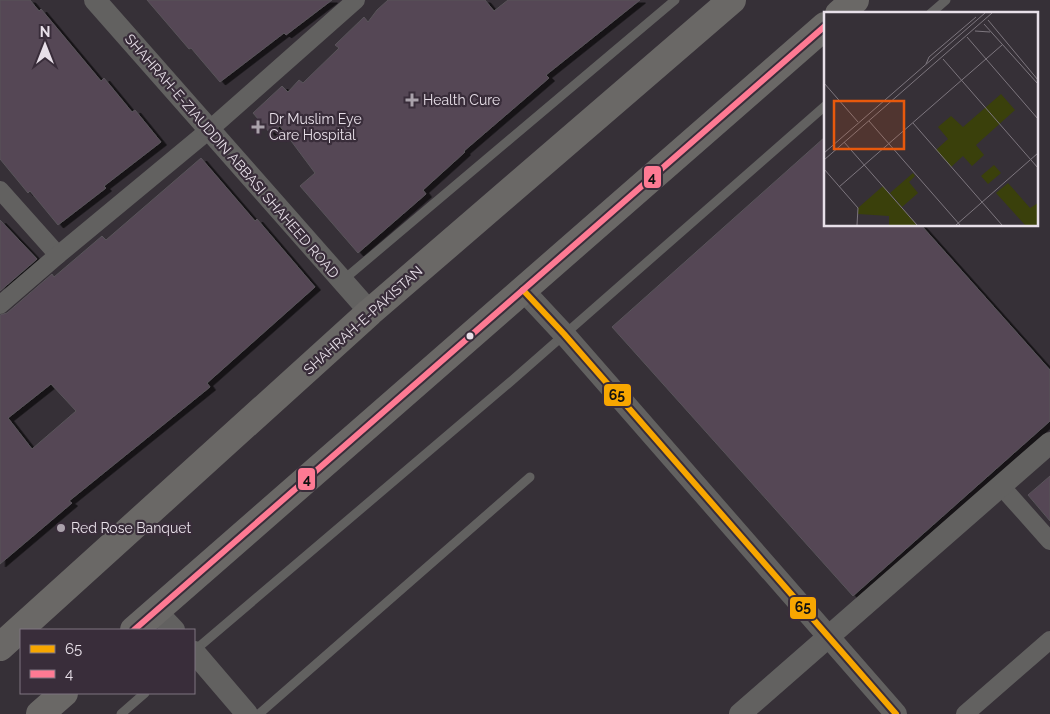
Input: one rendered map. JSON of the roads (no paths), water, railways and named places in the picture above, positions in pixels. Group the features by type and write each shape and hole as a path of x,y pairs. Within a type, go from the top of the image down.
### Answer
{"highway":[{"name":"SHAHRAH-E-PAKISTAN","path":"0,646 370,312 732,0"},
{"path":"841,12 855,0"},
{"path":"137,629 165,621 523,290 824,27"},
{"path":"40,714 63,694"}],"street":[{"name":"SHAHRAH-E-ZIAUDDIN ABBASI SHAHEED ROAD","path":"94,0 370,312"},
{"path":"0,305 209,130 356,0"},
{"path":"0,190 58,255"},
{"path":"523,290 564,334 896,714"},
{"path":"740,714 1050,443"},
{"path":"1001,486 1050,541"},
{"path":"965,714 1050,640"},
{"path":"195,653 248,714"}],"lane":[{"path":"342,281 675,0"},
{"path":"932,12 946,0"},
{"path":"195,651 564,334 824,107"},
{"path":"259,714 530,477"},
{"path":"121,714 144,694"}],"place":[{"name":"Health Cure","path":"412,100"},
{"name":"Dr Muslim Eye Care Hospital","path":"258,127"},
{"name":"Red Rose Banquet","path":"61,528"}]}
